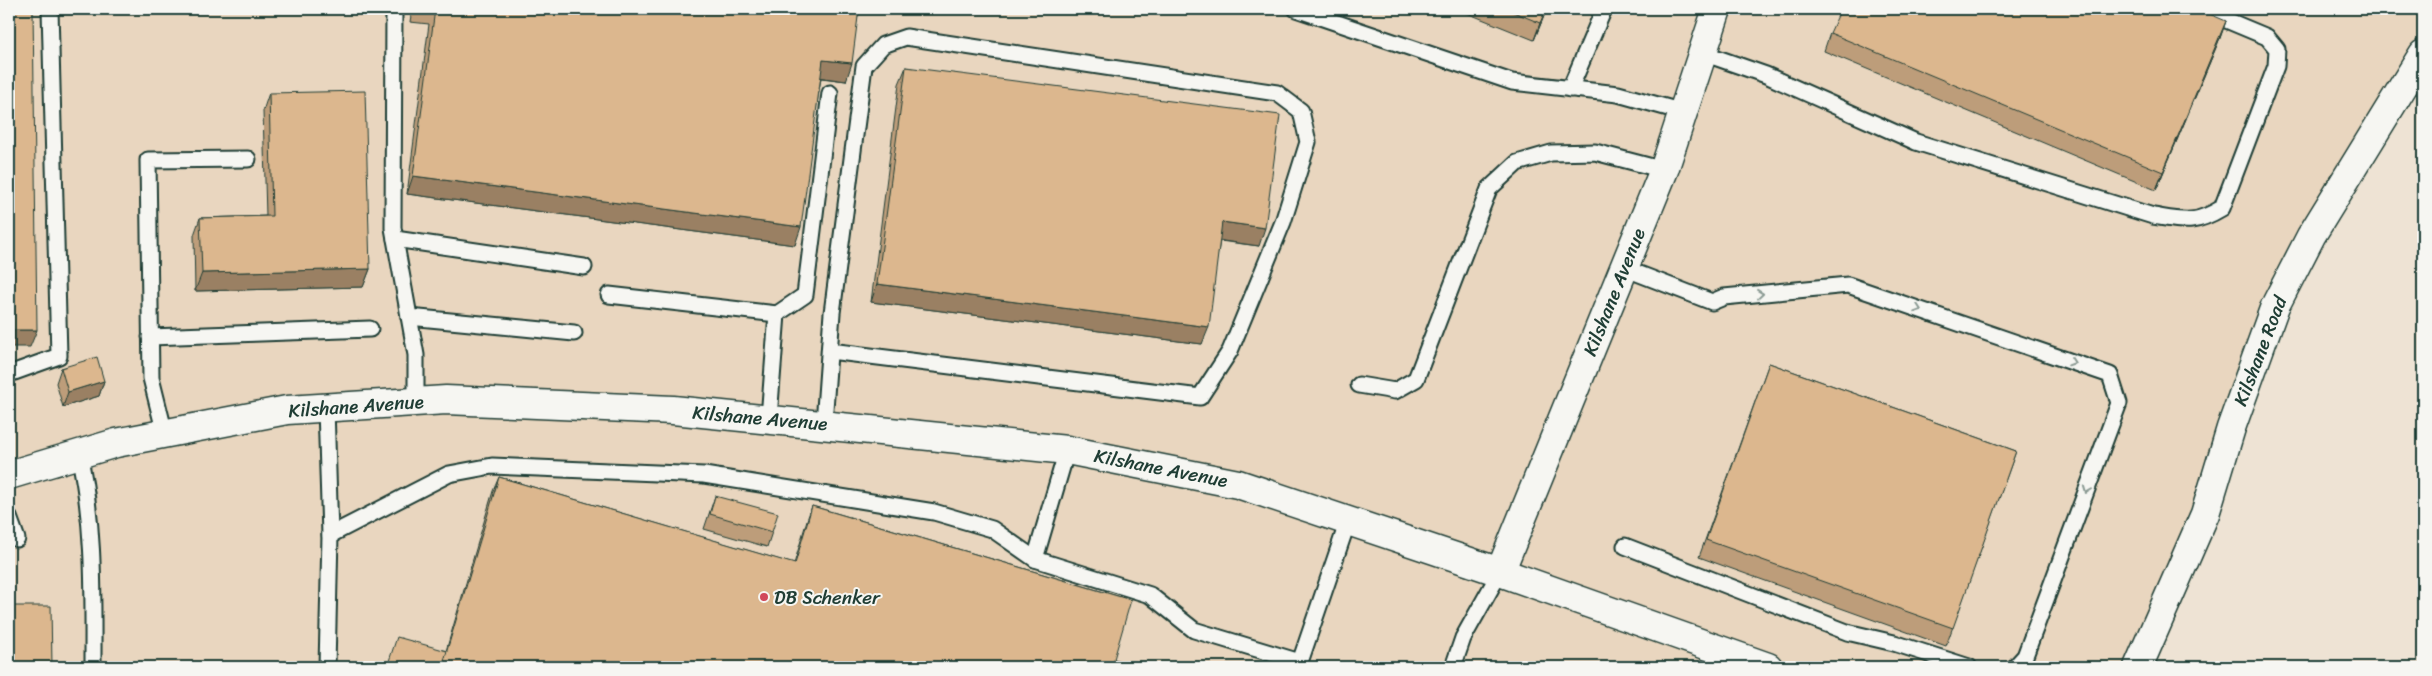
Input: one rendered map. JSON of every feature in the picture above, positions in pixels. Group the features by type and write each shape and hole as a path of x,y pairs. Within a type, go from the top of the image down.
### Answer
{"street":[{"name":"Kilshane Avenue","path":"1500,572 1664,170 1717,9"},
{"name":"Kilshane Road","path":"2138,667 2205,514 2231,428 2275,306 2311,236 2423,54"},
{"name":"Kilshane Avenue","path":"9,475 116,443 287,410 446,400 664,409 824,423 1067,450 1238,484 1500,572 1768,667"}],"lane":[{"path":"9,374 59,356 50,9"},
{"path":"394,9 395,239 416,355 416,402"},
{"path":"1296,9 1512,82 1618,94 1684,112"},
{"path":"1570,89 1604,9"},
{"path":"1703,53 1766,75 1916,142 2153,216 2183,221 2202,220 2222,208 2276,66 2277,49 2267,36 2200,9"},
{"path":"824,423 832,313 864,66 883,45 906,37 1277,93 1301,111 1308,142 1282,222 1230,350 1200,397 830,351"},
{"path":"609,295 777,314 805,295 830,93"},
{"path":"1359,385 1395,391 1416,379 1489,189 1516,163 1551,153 1595,152 1664,170"},
{"path":"165,434 151,378 148,160 248,159"},
{"path":"395,239 584,267"},
{"path":"1624,268 1712,302 1724,297 1848,286 2110,375 2120,403 2025,656 2015,667"},
{"path":"769,418 777,314"},
{"path":"409,317 574,333"},
{"path":"150,336 370,330"},
{"path":"326,408 330,535 327,667"},
{"path":"1035,559 1067,450"},
{"path":"79,455 87,491 94,667"},
{"path":"330,535 449,474 492,466 704,475 934,512 992,528 1035,559 1150,595 1194,630 1301,665 1348,521"},
{"path":"9,517 17,538"},
{"path":"1625,546 1846,632 1894,643 1969,667"},
{"path":"1453,667 1463,638 1500,572"}],"shaded area":[{"path":"9,9 2423,9 2423,54 2311,236 2138,667 9,667"}],"building":[{"path":"9,9 33,9 37,330 9,330"},
{"path":"435,9 859,9 852,63 823,60 801,227 413,176"},
{"path":"1506,9 1546,9 1540,23"},
{"path":"1841,9 2198,9 2226,21 2163,172 1830,33"},
{"path":"906,67 1280,115 1265,228 1222,222 1209,327 877,284"},
{"path":"365,91 370,269 202,273 200,218 272,216 269,93"},
{"path":"97,357 104,381 68,392 61,368"},
{"path":"1769,363 2016,451 1953,628 1706,540"},
{"name":"DB Schenker","path":"499,477 795,564 812,506 1131,600 1114,659 1142,667 442,667"},
{"path":"715,496 778,513 772,532 710,514"},
{"path":"9,606 51,606 52,667 9,667"},
{"path":"397,637 447,651 442,667 387,667"}],"place":[{"name":"DB Schenker","path":"764,597"}]}
